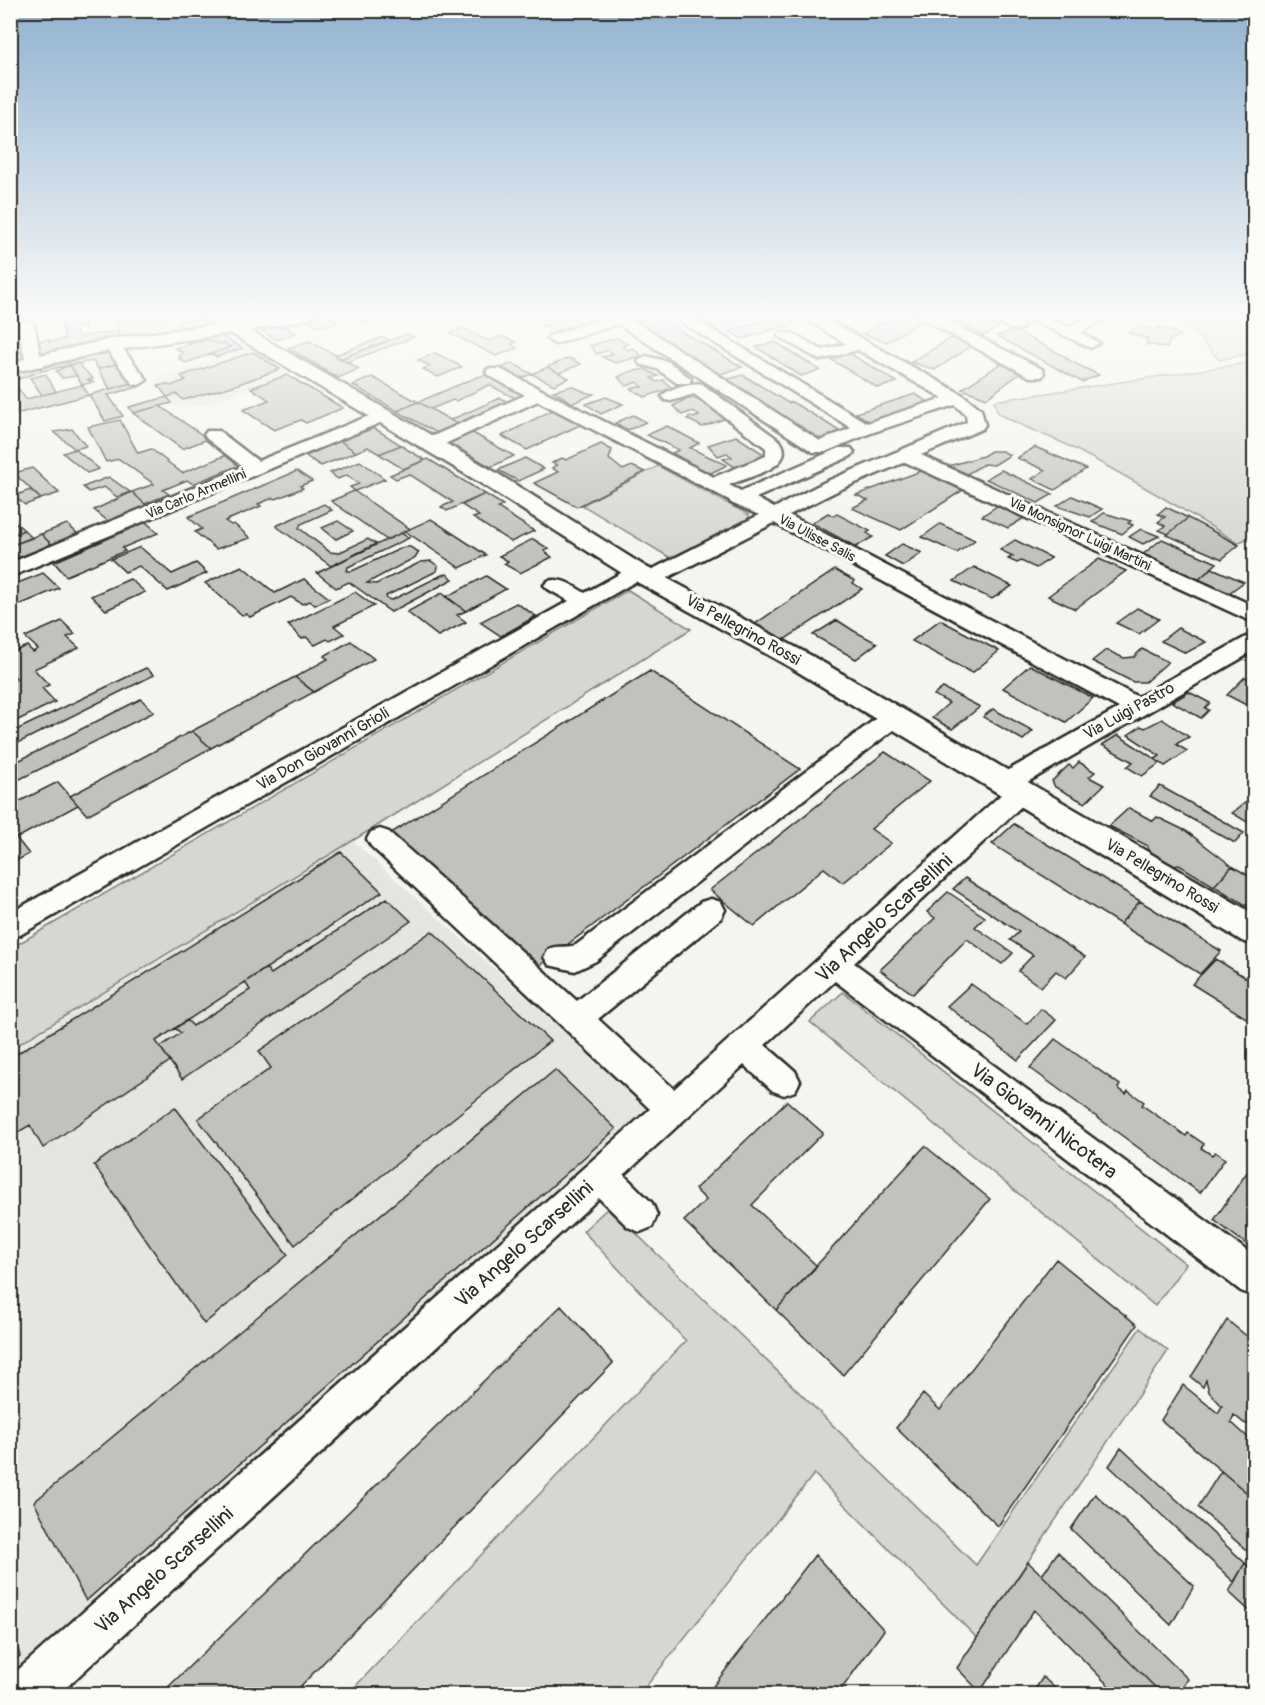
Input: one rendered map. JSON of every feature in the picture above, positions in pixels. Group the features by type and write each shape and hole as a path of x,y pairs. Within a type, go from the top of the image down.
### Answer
{"main road":[{"name":"Via Pellegrino Rossi","path":"344,395 487,477 643,576 952,742 1012,787 1254,931"}],"street":[{"path":"430,444 538,395"},
{"name":"Via Ulisse Salis","path":"538,395 773,515 1137,707"},
{"path":"671,396 675,395"},
{"path":"705,395 774,445 776,449 773,460 711,485"},
{"path":"741,395 819,448 865,429 959,407"},
{"path":"808,395 865,429"},
{"path":"939,395 959,407"},
{"path":"738,498 858,447 925,424 959,407"},
{"name":"Via Don Giovanni Grioli","path":"10,927 584,601 976,424 975,413 959,407"},
{"name":"Via Carlo Armellini","path":"22,567 381,416"},
{"path":"925,424 945,437"},
{"path":"213,435 256,468"},
{"name":"Via Monsignor Luigi Martini","path":"906,455 1254,614"},
{"path":"555,585 584,601"},
{"name":"Via Luigi Pastro","path":"1012,787 1032,756 1137,707 1254,642"},
{"path":"559,957 575,959 586,953 901,715"},
{"name":"Via Angelo Scarsellini","path":"26,1695 834,964 1012,787"},
{"path":"380,839 673,1109"},
{"path":"576,1019 711,910"},
{"name":"Via Giovanni Nicotera","path":"834,964 1254,1278"},
{"path":"744,1046 784,1081"},
{"path":"600,1175 640,1215"}],"shaded area":[{"path":"165,395 233,395 208,404 176,408"},
{"path":"1037,395 1254,395 1254,535 1238,543 1109,467 998,413 994,401"},
{"path":"658,466 749,515 748,520 672,559 582,505"},
{"path":"628,590 691,629 380,824 11,1049 11,948"},
{"path":"353,841 650,1110 29,1694 11,1694 11,1051"},
{"path":"843,992 1186,1264 1155,1306 810,1022"},
{"path":"609,1207 976,1565 1140,1328 1168,1351 977,1638 814,1474 640,1694 348,1694 686,1341 583,1231"}],"building":[{"path":"10,395 23,395 26,399 44,395 89,395 16,414 10,405"},
{"path":"89,395 110,395 123,416 105,421"},
{"path":"178,395 202,395 183,400"},
{"path":"261,395 320,395 343,408 306,423 301,420 274,430 243,410 269,400"},
{"path":"369,395 404,395 418,402 397,411"},
{"path":"436,395 469,395 431,409 418,402"},
{"path":"508,395 527,395 517,399"},
{"path":"559,395 593,395 573,403"},
{"path":"744,395 774,395 788,403 792,402 844,434 821,443"},
{"path":"913,395 932,404 873,424 856,413"},
{"path":"977,395 992,395 987,398"},
{"path":"167,397 172,403 133,413 129,407"},
{"path":"606,397 623,404 601,414 586,404"},
{"path":"700,397 711,405 707,406 730,417 702,427 687,419 690,416 693,418 699,416 693,411 682,415 673,406 684,400"},
{"path":"500,398 509,403 459,425 450,420"},
{"path":"418,402 459,425 439,434 397,411"},
{"path":"160,406 208,439 182,449 133,413"},
{"path":"554,409 582,424 527,450 502,436"},
{"path":"633,415 646,422 628,430 615,423"},
{"path":"120,420 138,453 151,449 182,473 229,454 242,464 193,484 187,480 163,490 169,494 145,504 132,492 154,484 119,459 106,462 88,427"},
{"path":"667,426 699,443 690,448 727,465 709,474 672,453 679,450 647,435"},
{"path":"374,428 401,445 379,454 368,447 356,452 340,441"},
{"path":"72,429 86,446 75,449 54,432"},
{"path":"471,432 514,456 491,467 447,442"},
{"path":"736,436 765,455 762,456 767,459 738,469 723,459 732,457 727,453 718,456 708,445"},
{"path":"340,441 356,452 321,466 305,456"},
{"path":"601,444 612,450 609,459 623,470 632,466 645,472 577,507 534,483 558,472 552,468 557,465 552,463 562,458 566,460"},
{"path":"401,445 425,460 403,469 379,454"},
{"path":"1035,447 1086,469 1055,490 1032,479 1045,470 1017,458"},
{"path":"75,449 99,469 87,473 63,453"},
{"path":"991,451 1002,451 1010,455 994,465 984,464 967,474 949,466 983,456"},
{"path":"525,458 544,469 518,481 498,470"},
{"path":"428,459 485,494 447,511 441,507 453,502 409,474 396,479 390,475"},
{"path":"360,461 385,479 355,491 350,487 359,484 347,475 338,479 330,473"},
{"path":"32,468 59,493 41,499 14,473"},
{"path":"1001,470 1053,494 1038,503 986,479"},
{"path":"297,471 312,481 300,486 303,488 258,504 261,506 225,521 231,525 234,524 250,538 216,549 195,532 202,529 188,517"},
{"path":"921,471 963,490 901,530 852,508 868,500 856,495"},
{"path":"109,477 130,492 117,497 104,487 89,492 83,487"},
{"path":"30,490 41,499 25,505 14,496"},
{"path":"354,491 410,529 387,540 331,501"},
{"path":"132,492 147,506 109,522 94,510"},
{"path":"485,494 503,505 498,508 534,531 511,542 473,518 479,516 462,505"},
{"path":"1072,496 1102,509 1090,517 1057,506"},
{"path":"324,504 332,510 301,524 299,528 330,552 338,553 368,539 376,544 331,566 276,526"},
{"path":"997,506 1024,518 1008,528 982,516"},
{"path":"1166,507 1188,518 1168,534 1159,530 1165,526 1158,522 1165,517 1158,514"},
{"path":"828,513 833,516 837,514 870,531 867,533 873,537 856,547 812,523"},
{"path":"1104,513 1131,521 1128,523 1133,525 1122,534 1092,522"},
{"path":"1188,518 1239,545 1222,559 1167,535"},
{"path":"431,519 486,555 460,568 405,531"},
{"path":"14,521 24,530 10,536 10,523"},
{"path":"338,521 353,531 336,539 322,528"},
{"path":"146,522 158,533 122,548 125,551 66,576 54,562"},
{"path":"67,524 78,534 52,545 41,534"},
{"path":"940,524 975,540 957,553 922,537"},
{"path":"1141,529 1159,536 1143,544 1129,537"},
{"path":"24,530 32,538 10,546 10,536"},
{"path":"401,533 409,538 348,567 347,571 352,571 404,547 410,547 419,552 416,557 367,583 376,584 421,562 431,561 438,566 437,571 386,596 387,599 392,600 442,575 447,574 453,579 391,612 349,582 336,588 317,573"},
{"path":"41,534 52,545 18,558 10,551 10,546"},
{"path":"533,539 549,549 544,551 552,557 520,573 504,564 508,561 499,556"},
{"path":"1162,539 1217,563 1198,580 1142,555"},
{"path":"1015,540 1051,558 1036,568 1021,561 1017,563 1008,559 1013,556 1000,550"},
{"path":"902,544 922,553 903,566 885,556"},
{"path":"140,547 172,574 196,563 207,573 168,591 139,566 125,572 111,559"},
{"path":"1099,559 1126,571 1075,609 1048,596"},
{"path":"242,566 275,593 304,579 329,598 315,605 310,601 302,604 291,597 250,617 246,614 242,615 205,583"},
{"path":"974,567 1012,586 992,599 954,581"},
{"path":"1212,568 1244,582 1229,593 1198,580"},
{"path":"835,570 855,581 853,583 862,589 784,640 755,624"},
{"path":"43,573 59,588 10,609 10,586"},
{"path":"486,576 506,589 466,611 446,597"},
{"path":"130,579 145,592 106,610 91,596"},
{"path":"355,592 374,606 334,626 344,634 330,641 327,639 315,645 306,637 302,639 288,625"},
{"path":"442,593 466,611 457,615 466,622 438,636 407,612"},
{"path":"516,603 536,616 501,636 480,622"},
{"path":"1137,608 1159,619 1139,634 1116,623"},
{"path":"837,620 877,643 856,659 813,635"},
{"path":"940,620 999,651 972,673 912,641"},
{"path":"62,621 75,634 67,637 79,648 34,669 49,685 42,688 55,702 16,721 10,715 10,682 17,679 10,672 10,653 27,646 33,652 38,649 25,637"},
{"path":"1178,628 1206,642 1186,653 1161,641"},
{"path":"351,641 374,659 314,692 295,677 328,659 324,656"},
{"path":"1142,649 1168,662 1145,682 1133,682 1092,661 1106,650 1124,658 1134,657"},
{"path":"1030,665 1093,698 1066,722 1003,688"},
{"path":"146,668 154,675 10,747 10,733"},
{"path":"650,671 800,769 539,966 391,833"},
{"path":"295,677 314,692 211,748 192,731"},
{"path":"1245,677 1254,681 1254,709 1227,695"},
{"path":"943,688 980,707 952,729 932,718 949,703 934,695"},
{"path":"1189,692 1210,703 1205,708 1209,710 1201,718 1172,702"},
{"path":"141,699 154,712 10,784 10,765"},
{"path":"993,709 1033,731 1023,740 983,717"},
{"path":"1162,719 1189,737 1176,744 1187,751 1165,766 1155,759 1160,756 1128,735 1141,726 1145,728"},
{"path":"192,731 211,748 87,815 70,796"},
{"path":"1118,735 1160,763 1142,776 1127,767 1133,762 1102,745"},
{"path":"885,752 930,781 871,829 891,843 843,883 824,868 754,926 710,890"},
{"path":"1079,762 1095,772 1089,777 1104,785 1085,803 1055,787 1052,781 1069,765 1073,768"},
{"path":"58,782 78,805 17,838 10,830 10,806"},
{"path":"1160,786 1244,833 1235,843 1150,796"},
{"path":"1254,796 1254,826 1232,813"},
{"path":"1129,808 1153,821 1157,817 1186,831 1232,866 1214,886 1179,865 1175,866 1159,859 1148,849 1148,846 1109,826"},
{"path":"1014,824 1140,901 1120,924 992,844"},
{"path":"10,830 29,854 10,864"},
{"path":"341,852 382,892 156,1041 170,1061 43,1148 30,1125 10,1137 10,1058"},
{"path":"1232,866 1254,879 1254,910 1214,886"},
{"path":"965,878 1085,957 1066,978 1056,971 1041,987 1018,971 1033,955 1010,940 1019,932 953,889"},
{"path":"948,892 985,917 975,927 1013,953 1002,964 967,939 913,994 880,970 935,918 927,912"},
{"path":"387,898 411,921 182,1079 160,1047 181,1033 175,1028 187,1020 193,1026 250,990 245,982 266,968 271,974"},
{"path":"1140,901 1221,951 1200,974 1120,924"},
{"path":"432,931 550,1041 295,1245 198,1119 271,1068 259,1051"},
{"path":"1216,959 1254,983 1254,1023 1192,984"},
{"path":"971,984 1027,1024 1041,1009 1056,1020 1018,1060 947,1006"},
{"path":"1055,1039 1120,1085 1118,1088 1126,1094 1128,1091 1144,1102 1142,1105 1186,1136 1188,1133 1204,1144 1201,1148 1212,1155 1215,1152 1225,1159 1200,1193 1030,1068"},
{"path":"555,1070 616,1129 86,1601 34,1502"},
{"path":"787,1101 823,1133 752,1205 817,1266 776,1310 684,1221 706,1200 695,1189"},
{"path":"175,1107 288,1255 204,1324 94,1165"},
{"path":"925,1146 990,1199 843,1375 776,1310"},
{"path":"1252,1165 1254,1167 1254,1250 1214,1220"},
{"path":"1056,1259 1137,1325 998,1526 896,1428 923,1394 940,1410"},
{"path":"561,1306 613,1363 293,1694 161,1694"},
{"path":"1227,1320 1254,1342 1254,1391 1251,1388 1248,1396 1254,1404 1254,1424 1252,1426 1244,1423 1234,1415 1231,1422 1254,1443 1254,1476 1246,1492 1161,1420 1183,1385 1218,1413 1222,1406 1209,1392 1206,1380 1203,1387 1191,1377"},
{"path":"1121,1448 1245,1563 1234,1582 1109,1466"},
{"path":"1221,1471 1246,1492 1254,1476 1254,1557 1198,1507"},
{"path":"1095,1494 1194,1586 1171,1625 1071,1529"},
{"path":"1058,1552 1188,1679 1179,1694 1162,1694 1042,1575"},
{"path":"815,1555 884,1630 838,1694 707,1694"},
{"path":"1028,1562 1162,1694 1117,1694 1034,1610 980,1692 957,1668"},
{"path":"1245,1563 1254,1571 1254,1615 1229,1592"},
{"path":"10,1622 20,1656 10,1664"},
{"path":"1043,1677 1061,1694 1032,1694"}]}
